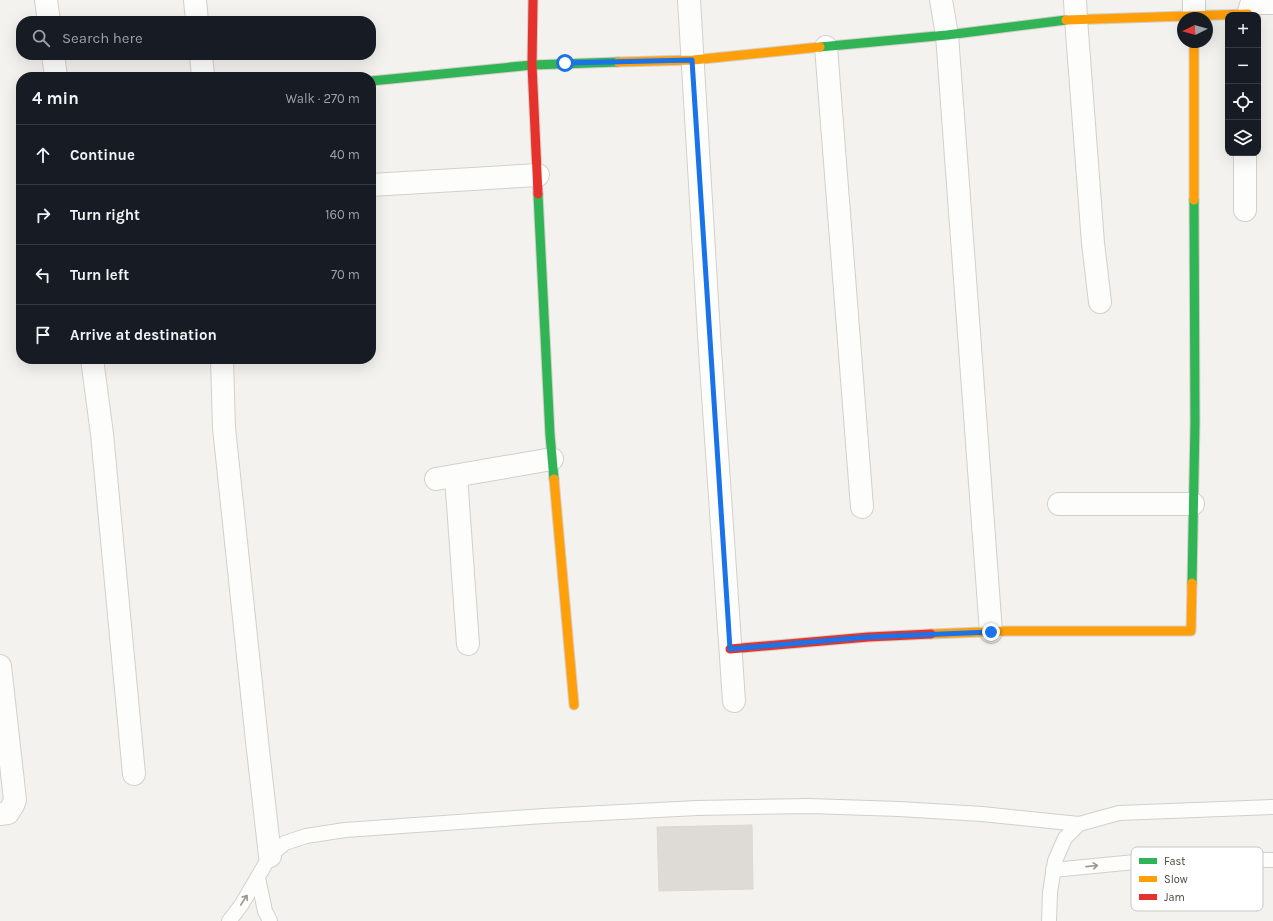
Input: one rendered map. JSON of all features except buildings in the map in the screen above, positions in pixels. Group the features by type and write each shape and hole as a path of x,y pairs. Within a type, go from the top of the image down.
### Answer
{"street":[{"path":"46,0 48,16"},
{"path":"195,0 197,16"},
{"path":"533,0 532,65 552,459 574,706"},
{"path":"689,0 734,701"},
{"path":"941,0 947,35 991,632"},
{"path":"1249,12 1251,5 1273,3"},
{"path":"376,81 532,65 692,60 947,35 1076,9 1225,13"},
{"path":"1076,9 1093,243 1100,302"},
{"path":"826,47 862,506"},
{"path":"730,649 868,637 991,632 1191,631 1195,423 1194,48"},
{"path":"54,60 55,72"},
{"path":"201,60 203,72"},
{"path":"1245,210 1246,156"},
{"path":"376,185 538,175"},
{"path":"93,364 102,434 134,774"},
{"path":"222,364 224,428 256,741 270,856"},
{"path":"468,644 446,478 552,459"},
{"path":"1058,504 1193,504"},
{"path":"0,666 15,800 8,813 0,814"}],"lane":[{"path":"229,921 242,904 270,856 285,843 306,836 345,830 544,816 697,808 809,806 899,809 982,814 1079,824 1120,813 1273,807"},
{"path":"1050,921 1050,892 1055,861 1065,838 1079,824"},
{"path":"1263,860 1273,860"},
{"path":"1054,870 1131,862"},
{"path":"258,878 265,911 270,921"}],"traffic: fast":[{"path":"820,47 947,35 1066,20"},
{"path":"376,81 532,65 618,62"},
{"path":"538,194 550,435 554,479"},
{"path":"1192,583 1195,423 1194,200"}],"traffic: slow":[{"path":"1066,20 1225,15"},
{"path":"618,62 693,60 820,47"},
{"path":"1194,48 1194,200"},
{"path":"554,479 574,705"},
{"path":"931,634 1008,631 1191,631 1192,583"}],"traffic: jam":[{"path":"533,0 532,65 538,194"},
{"path":"730,649 868,637 931,634"}],"route":[{"path":"565,63 692,60 730,649 868,637 991,632"}]}
